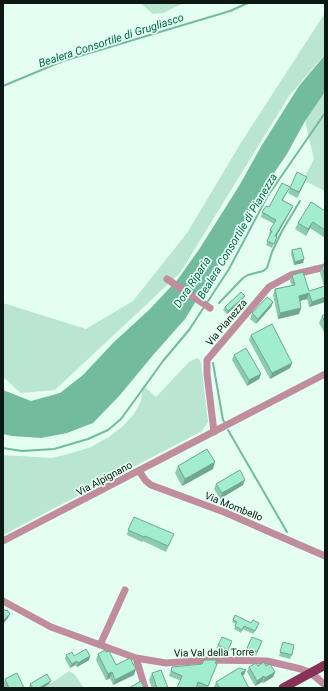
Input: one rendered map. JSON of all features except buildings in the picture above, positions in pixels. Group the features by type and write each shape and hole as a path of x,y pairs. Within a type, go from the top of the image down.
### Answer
{"main road":[{"path":"283,688 325,665"}],"street":[{"name":"Via Pianezza","path":"214,432 207,374 207,360 269,287 291,276 325,267"},
{"path":"167,278 210,308"},
{"name":"Via Alpignano","path":"3,541 325,374"},
{"name":"Via Mombello","path":"139,471 151,485 224,512 325,556"},
{"path":"100,645 125,590"},
{"name":"Via Val della Torre","path":"3,601 51,627 136,658 166,663 209,660 267,661 301,669 311,673 325,685"},
{"path":"136,658 144,688"}],"shaded area":[{"path":"140,3 184,3 163,13 153,14"},
{"path":"325,13 325,54 289,96 180,273 55,390 21,393 3,377 3,303 86,329 133,301 187,233 242,141"},
{"path":"325,92 325,191 303,180 314,159 305,121"},
{"path":"197,358 201,363 208,422 202,431 3,535 3,455 52,458 91,447 109,437 123,426 134,414 141,401 143,385 156,397 190,361"},
{"path":"69,671 75,675 84,688 43,688 53,682"}],"water":[{"name":"Dora Riparia","path":"325,55 325,92 305,121 287,154 261,192 185,319 120,395 93,423 67,433 41,438 3,434 3,390 31,401 60,393 83,375 178,279 200,248 239,186 262,145 299,86"}],"waterway":[{"name":"Bealera Consortile di Grugliasco","path":"3,86 63,61 230,11 248,3"},
{"name":"Bealera Consortile di Pianezza","path":"3,448 22,451 54,449 88,439 108,430 121,419 163,361 189,330 229,269 267,197 325,113"},
{"path":"219,303 243,278 263,271 267,268 272,252 282,231 300,201"},
{"path":"213,363 223,420 225,423"},
{"path":"228,430 287,532"}]}
